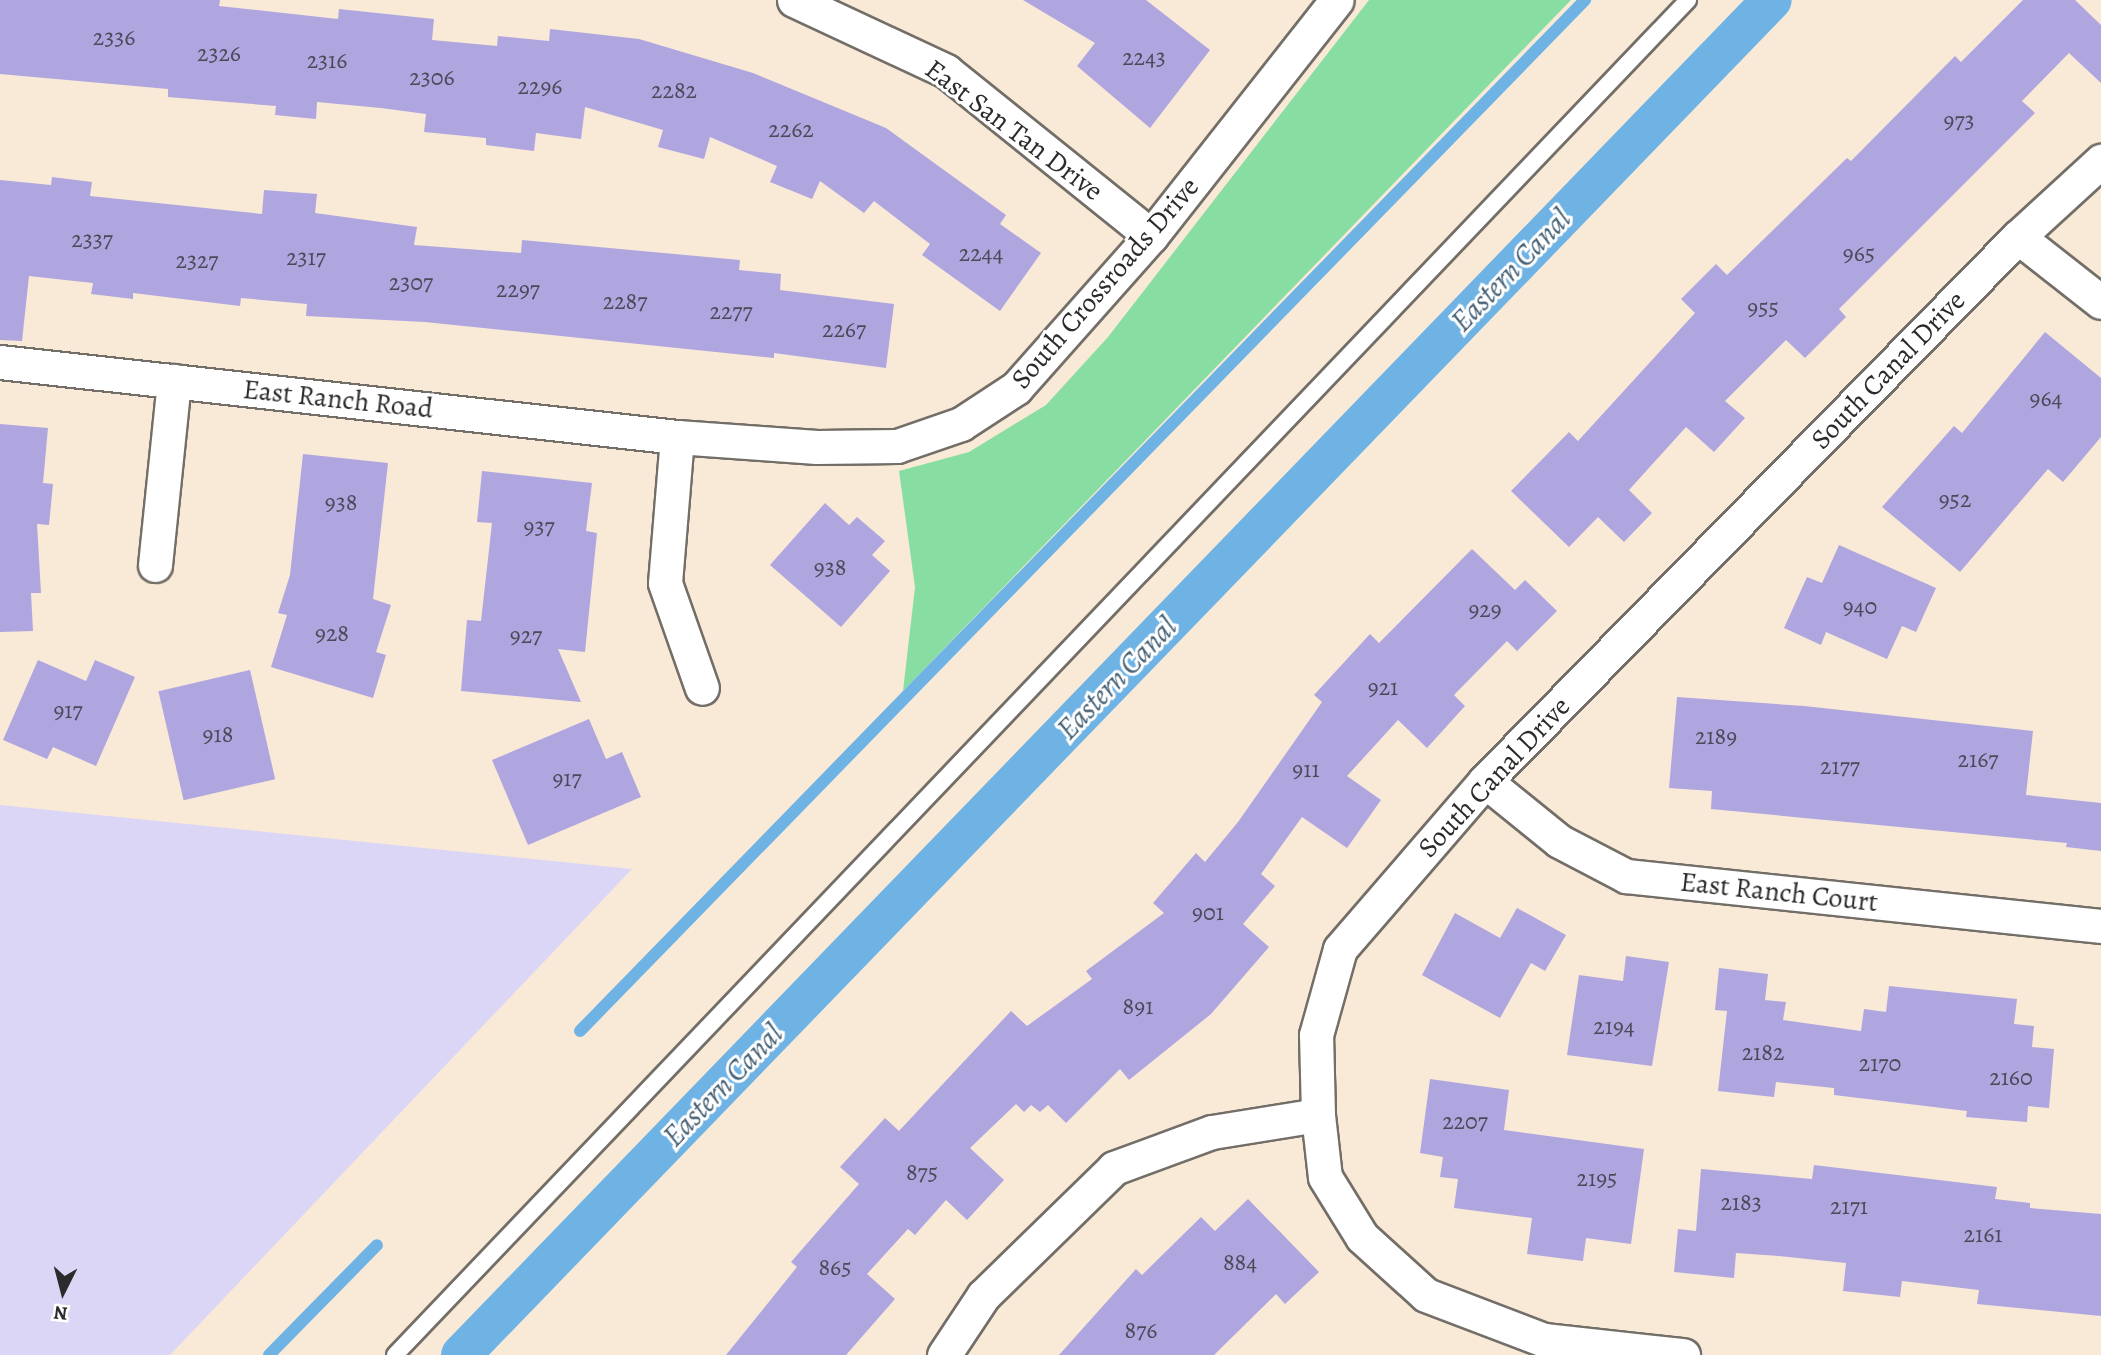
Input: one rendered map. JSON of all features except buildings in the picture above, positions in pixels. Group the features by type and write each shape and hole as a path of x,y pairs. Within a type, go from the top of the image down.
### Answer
{"street":[{"name":"East San Tan Drive","path":"794,0 946,71 1152,236"},
{"name":"South Crossroads Drive","path":"677,437 817,447 897,446 961,424 1016,388 1152,236 1337,0"},
{"name":"South Canal Drive","path":"1683,1355 1544,1340 1426,1295 1362,1237 1325,1177 1318,1115 1317,1035 1340,949 1485,781 2018,237 2101,161"},
{"path":"2018,237 2101,302"},
{"name":"East Ranch Road","path":"0,362 677,437"},
{"path":"155,565 174,381"},
{"path":"677,437 664,583 702,688"},
{"name":"East Ranch Court","path":"1485,781 1559,841 1626,876 2101,926"},
{"path":"944,1355 984,1296 1114,1168 1212,1132 1318,1115"}],"lane":[{"path":"395,1355 1688,0"}],"shaded area":[{"path":"0,805 632,869 170,1355 0,1355"}],"green space":[{"path":"1369,0 1571,0 903,691 915,587 899,471 969,452 1046,405 1108,337"}],"waterway":[{"path":"580,1031 1585,0"},
{"name":"Eastern Canal","path":"461,1355 1772,0"},
{"path":"269,1355 377,1245"}]}
